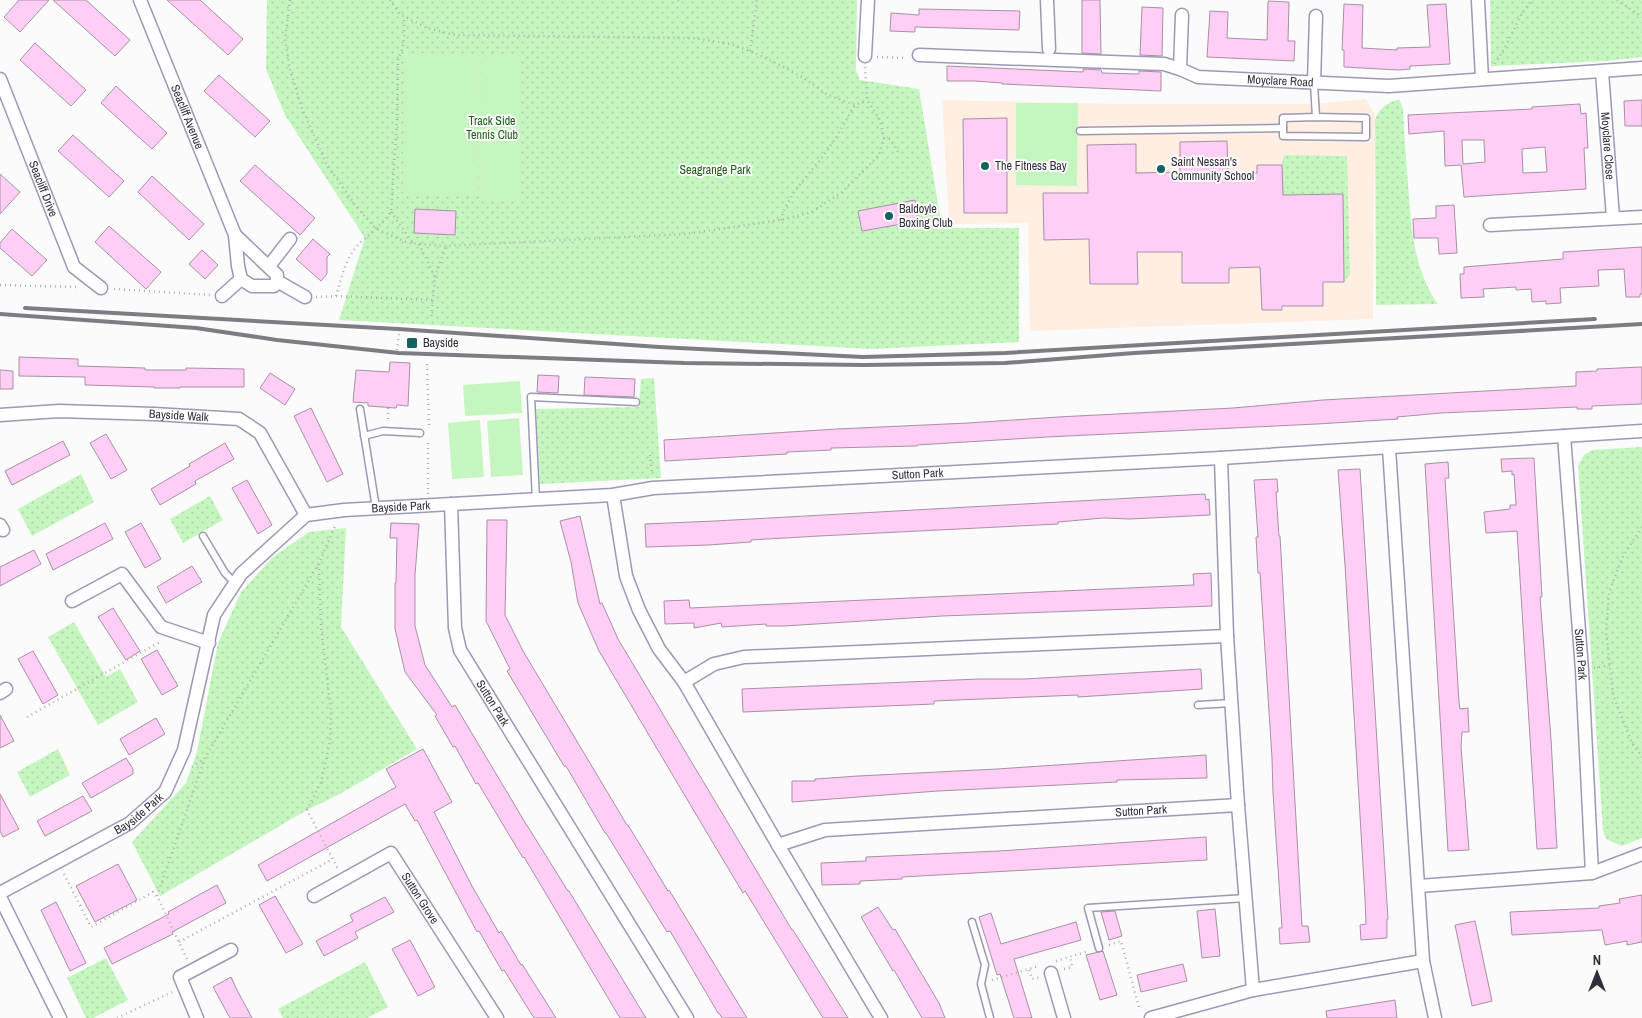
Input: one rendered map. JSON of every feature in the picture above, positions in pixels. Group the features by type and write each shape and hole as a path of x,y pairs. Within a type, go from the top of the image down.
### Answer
{"street":[{"name":"Seacliff Avenue","path":"140,0 235,234 241,279"},
{"path":"865,56 868,0"},
{"path":"1047,0 1049,49"},
{"path":"1478,0 1482,79"},
{"path":"1180,69 1182,15"},
{"path":"1314,83 1316,16"},
{"name":"Moyclare Road","path":"919,55 1164,64 1198,77 1389,86 1642,68"},
{"name":"Moyclare Close","path":"1602,72 1613,218"},
{"name":"Seacliff Drive","path":"0,79 74,267 101,288"},
{"path":"1490,225 1642,216"},
{"name":"Seacliff Avenue","path":"235,234 278,275 277,281"},
{"path":"269,266 290,239"},
{"path":"222,296 241,279 252,286 274,286 277,281 305,297"},
{"name":"Bayside Walk","path":"0,415 59,411 240,419 260,433 306,515"},
{"path":"1564,436 1642,431"},
{"name":"Sutton Park","path":"686,1018 460,650 455,628 451,504 613,495 654,488 1221,458 1564,436 1582,670 1592,873"},
{"path":"1389,448 1423,961 1436,1018"},
{"path":"1221,458 1227,636 1253,990"},
{"path":"613,495 626,576 659,649 684,682 778,845 882,1018"},
{"name":"Bayside Park","path":"0,893 130,823 165,792 184,750 214,615 241,574 306,515 344,510 451,504"},
{"path":"72,601 122,574 161,627 209,643"},
{"path":"684,682 714,664 744,657 1227,636"},
{"name":"Sutton Park","path":"778,845 825,830 1238,805"},
{"name":"Sutton Grove","path":"314,896 391,853 497,1018"},
{"path":"1419,886 1592,873 1642,854"},
{"path":"0,897 60,1018"},
{"path":"197,1018 180,977 231,950"},
{"path":"1151,1018 1253,990 1423,961"},
{"path":"1050,967 1064,1018"}],"lane":[{"path":"1314,83 1316,117"},
{"path":"1316,117 1366,118 1366,137 1283,136 1283,118 1316,117"},
{"path":"1080,131 1283,128"},
{"path":"536,500 531,397 636,402"},
{"path":"360,409 376,508"},
{"path":"364,436 382,431 420,433"},
{"path":"203,536 225,573 236,583"},
{"path":"1198,705 1232,703"},
{"path":"1099,948 1088,908 1247,898"},
{"path":"972,922 985,965 981,984 990,1018"}],"path":[{"path":"290,0 286,39 290,70 302,108 327,165 355,205 375,228 408,243 419,244 446,246 686,234 781,220 812,212 842,192 879,155 884,138 880,120 867,100 865,56 917,58 919,55"},
{"path":"390,0 400,14 427,28 455,35 693,38 731,44 772,61 802,77 828,95 855,105"},
{"path":"750,51 757,0"},
{"path":"1497,78 1495,63 1507,44 1522,13 1532,0"},
{"path":"1617,0 1642,18"},
{"path":"336,296 348,259 357,246 385,221 391,212 397,120 398,58 402,52 404,41 404,16"},
{"path":"781,220 793,193 824,154 855,105 867,100"},
{"path":"884,138 890,139 900,155"},
{"path":"391,212 414,243"},
{"path":"419,244 434,277"},
{"path":"431,320 434,277 446,246"},
{"path":"0,285 101,288 222,296"},
{"path":"305,297 336,296 432,300"},
{"path":"397,350 399,334"},
{"path":"398,346 403,347"},
{"path":"388,408 389,431"},
{"path":"650,455 654,488"},
{"path":"157,896 205,758 319,563 344,510"},
{"path":"1642,527 1622,558 1611,586 1606,612 1606,632 1613,695 1632,743 1642,757"},
{"path":"319,563 321,627 331,712 330,734 321,782 307,810 332,859 346,879"},
{"path":"27,717 158,643 161,627"},
{"path":"179,942 332,859"},
{"path":"57,862 91,927 153,892 157,896 188,960"},
{"path":"80,906 85,904"},
{"path":"981,984 1050,967 1120,942 1142,1018"},
{"path":"117,1018 184,985"}],"shaded area":[{"name":"Saint Nessan's Community School","path":"1366,99 1375,115 1373,319 1030,331 1028,223 949,224 942,100 1123,104 1316,104"}],"green space":[{"name":"Seagrange Park","path":"267,0 857,0 856,70 860,80 919,89 942,228 1019,228 1019,342 871,349 339,320 365,238 285,115 266,69"},
{"path":"1490,0 1642,0 1642,57 1608,61 1491,66"},
{"path":"404,53 479,54 478,195 403,195"},
{"name":"Track Side Tennis Club","path":"482,55 521,55 520,202 481,201"},
{"path":"1399,99 1403,108 1410,216 1415,247 1423,276 1438,304 1376,305 1375,120 1384,107"},
{"path":"1016,103 1078,103 1077,186 1016,185"},
{"path":"1284,155 1347,156 1350,274 1344,282 1343,194 1283,195 1282,165"},
{"path":"654,378 661,478 540,484 536,409 639,407 641,379"},
{"path":"520,381 522,413 465,416 463,385"},
{"path":"519,418 523,475 491,477 487,421"},
{"path":"480,420 484,477 452,479 448,423"},
{"path":"1642,447 1642,838 1622,846 1606,839 1603,830 1578,465 1584,455 1592,450"},
{"path":"81,474 94,502 32,536 18,509"},
{"path":"210,496 223,520 183,543 170,519"},
{"path":"346,528 341,627 417,749 340,794 307,810 160,896 132,842 186,783 197,752 218,643 241,592 273,557 309,532"},
{"path":"74,622 106,677 120,669 138,702 98,725 48,637"},
{"path":"58,749 70,775 30,797 17,772"},
{"path":"106,958 128,1000 93,1018 86,1018 67,978"},
{"path":"365,962 388,1007 367,1018 283,1018 278,1009"}],"building":[{"path":"19,0 49,0 20,32 4,17"},
{"path":"53,0 86,0 130,40 115,56"},
{"path":"167,0 200,0 243,39 228,55"},
{"path":"1082,0 1100,0 1101,54 1082,53"},
{"path":"1268,1 1289,2 1288,41 1295,41 1294,61 1207,57 1210,11 1228,12 1227,38 1267,40"},
{"path":"1344,4 1363,5 1362,48 1397,50 1397,48 1430,47 1427,5 1446,4 1450,64 1410,66 1410,69 1398,70 1344,67 1344,50 1342,50"},
{"path":"1142,7 1163,8 1162,56 1140,55"},
{"path":"919,9 1020,11 1019,30 915,27 915,32 890,31 891,13 919,15"},
{"path":"35,43 86,90 71,106 20,60"},
{"path":"947,66 1083,72 1083,69 1101,70 1102,73 1139,74 1139,71 1161,72 1161,91 947,81"},
{"path":"219,75 270,121 255,137 204,91"},
{"path":"116,86 167,133 152,149 101,103"},
{"path":"1642,100 1642,126 1625,126 1624,101"},
{"path":"1580,104 1581,114 1586,113 1588,148 1584,148 1586,189 1464,197 1461,165 1445,166 1444,131 1409,134 1408,115 1532,109 1532,107","holes":["1462,140 1484,140 1485,162 1463,164","1545,147 1547,172 1523,173 1522,149"]},
{"name":"The Fitness Bay","path":"1007,118 1007,213 964,213 963,119"},
{"path":"73,135 124,181 109,197 58,151"},
{"path":"1227,141 1228,173 1257,173 1257,165 1282,165 1283,195 1343,194 1344,282 1323,282 1323,306 1282,306 1282,310 1262,310 1260,267 1229,268 1229,283 1182,283 1182,252 1137,252 1138,284 1090,284 1089,239 1044,240 1043,193 1088,193 1087,145 1136,144 1136,173 1180,172 1180,142"},
{"path":"255,165 315,218 300,235 240,181"},
{"path":"0,174 20,192 0,214"},
{"path":"152,176 204,224 189,240 138,192"},
{"name":"Baldoyle Boxing Club","path":"915,200 919,221 862,231 858,211"},
{"path":"1454,205 1457,253 1439,254 1438,238 1414,238 1413,219 1436,218 1436,206"},
{"path":"415,209 456,211 455,235 414,233"},
{"path":"109,226 161,272 146,289 95,242"},
{"path":"12,229 47,260 32,276 0,248 0,243"},
{"path":"313,239 330,254 327,257 327,274 321,281 296,259"},
{"path":"1642,247 1642,294 1640,294 1640,297 1626,297 1624,269 1598,270 1599,286 1560,288 1561,303 1546,304 1546,301 1532,302 1531,289 1516,290 1516,287 1483,289 1484,297 1461,298 1460,274 1464,274 1464,267 1563,259 1563,252"},
{"path":"202,250 218,265 205,279 189,264"},
{"path":"19,357 78,359 78,366 145,368 145,370 186,370 186,368 244,369 244,387 154,388 85,385 85,377 19,376"},
{"path":"390,362 410,363 408,406 397,405 396,408 368,406 368,403 353,402 356,370 389,372"},
{"path":"1642,367 1642,404 1592,406 1592,409 1577,409 1577,407 1441,413 1397,417 1398,419 1047,437 917,446 831,448 831,450 787,452 787,454 665,461 664,440 1233,408 1323,400 1576,386 1576,372"},
{"path":"0,370 13,371 13,389 0,389"},
{"path":"270,373 295,389 285,405 260,388"},
{"path":"538,375 559,376 558,393 537,392"},
{"path":"585,377 635,379 634,397 584,395"},
{"path":"311,408 343,474 327,482 294,416"},
{"path":"106,434 127,470 111,479 90,443"},
{"path":"63,441 70,455 12,485 5,471"},
{"path":"225,443 234,459 195,481 196,484 160,505 151,489"},
{"path":"1534,458 1542,597 1540,597 1557,848 1537,849 1517,531 1486,533 1484,512 1510,509 1510,505 1516,505 1514,474 1512,475 1512,471 1502,472 1501,459"},
{"path":"1448,462 1449,478 1445,478 1459,702 1460,709 1468,708 1469,732 1462,732 1461,747 1469,850 1448,851 1425,464"},
{"path":"1360,469 1388,919 1387,938 1361,940 1360,925 1366,924 1365,899 1338,470"},
{"path":"1277,479 1278,492 1276,492 1302,926 1308,926 1310,942 1280,944 1279,928 1282,928 1260,573 1258,573 1256,537 1258,537 1254,480"},
{"path":"247,480 272,525 258,534 232,488"},
{"path":"1205,494 1206,500 1209,499 1210,515 1130,519 1103,518 1058,522 1058,524 646,547 645,524"},
{"path":"580,516 600,604 602,603 618,639 792,930 848,1018 823,1018 745,891 743,893 599,651 578,603 571,562 560,521"},
{"path":"487,520 507,520 505,615 523,651 627,825 747,1018 722,1018 718,1013 670,931 667,932 507,671 510,669 486,621"},
{"path":"105,523 113,539 53,570 46,554"},
{"path":"141,523 161,559 145,568 125,532"},
{"path":"391,523 419,524 415,575 415,626 425,665 452,707 455,705 646,1018 620,1018 524,857 478,783 476,784 455,746 453,747 435,716 437,715 405,672 395,629 397,538 390,538"},
{"path":"34,550 41,564 0,586 0,567"},
{"path":"192,566 202,582 166,603 157,587"},
{"path":"1211,573 1212,606 942,616 784,626 766,626 766,624 722,627 721,623 694,628 694,623 665,624 664,601 689,600 690,608 1194,585 1193,574"},
{"path":"113,608 140,651 126,660 98,617"},
{"path":"157,650 178,686 162,695 141,659"},
{"path":"33,651 58,695 43,704 18,659"},
{"path":"1201,669 1202,689 1078,697 1078,695 934,701 934,704 743,712 742,689 979,679 1024,679"},
{"path":"0,715 14,741 0,748"},
{"path":"156,718 165,734 129,755 120,739"},
{"path":"423,749 452,802 434,812 472,886 499,933 501,931 556,1018 534,1018 504,970 502,971 479,931 477,932 417,820 415,821 405,804 267,881 258,865 396,787 386,769"},
{"path":"1206,755 1207,778 1117,780 1117,782 938,791 792,802 792,781"},
{"path":"126,758 133,769 133,774 91,798 82,783"},
{"path":"0,794 19,829 3,837 0,831"},
{"path":"83,796 92,811 45,836 37,821"},
{"path":"1206,837 1207,860 902,877 902,879 860,881 860,884 822,885 821,863 866,861 866,857 999,851"},
{"path":"118,864 137,900 95,922 76,886"},
{"path":"217,885 226,903 172,932 173,934 112,964 104,948 169,914 168,912"},
{"path":"1642,895 1642,942 1627,945 1627,941 1605,945 1602,930 1512,935 1510,912 1599,908 1599,906 1620,903 1619,899"},
{"path":"275,896 303,944 286,953 259,905"},
{"path":"385,897 394,912 355,932 358,938 324,956 316,941 353,921 350,915"},
{"path":"56,902 86,963 70,971 41,910"},
{"path":"878,907 893,930 895,929 939,1003 945,1018 922,1018 893,971 861,917"},
{"path":"1215,909 1220,956 1202,958 1197,911"},
{"path":"1115,911 1122,936 1109,940 1101,912"},
{"path":"991,913 1001,944 1076,922 1081,940 1014,959 1032,1018 1014,1018 1000,974 997,975 979,917"},
{"path":"1475,921 1492,1001 1472,1006 1455,925"},
{"path":"410,940 435,987 418,996 392,949"},
{"path":"1103,951 1117,995 1100,1000 1086,955"},
{"path":"1183,964 1187,981 1141,992 1137,975"},
{"path":"231,977 252,1018 230,1018 213,987"},
{"path":"1395,1000 1397,1018 1327,1018 1326,1011"}],"railway":[{"path":"25,308 398,329 659,347 863,357 1005,353 1595,319"},
{"path":"0,314 196,328 277,340 399,353 684,363 864,365 1005,363 1134,353 1642,324"}],"place":[{"name":"The Fitness Bay","path":"985,166"},
{"name":"Saint Nessan's Community School","path":"1161,169"},
{"name":"Baldoyle Boxing Club","path":"889,216"},
{"name":"Bayside","path":"412,343"}]}
